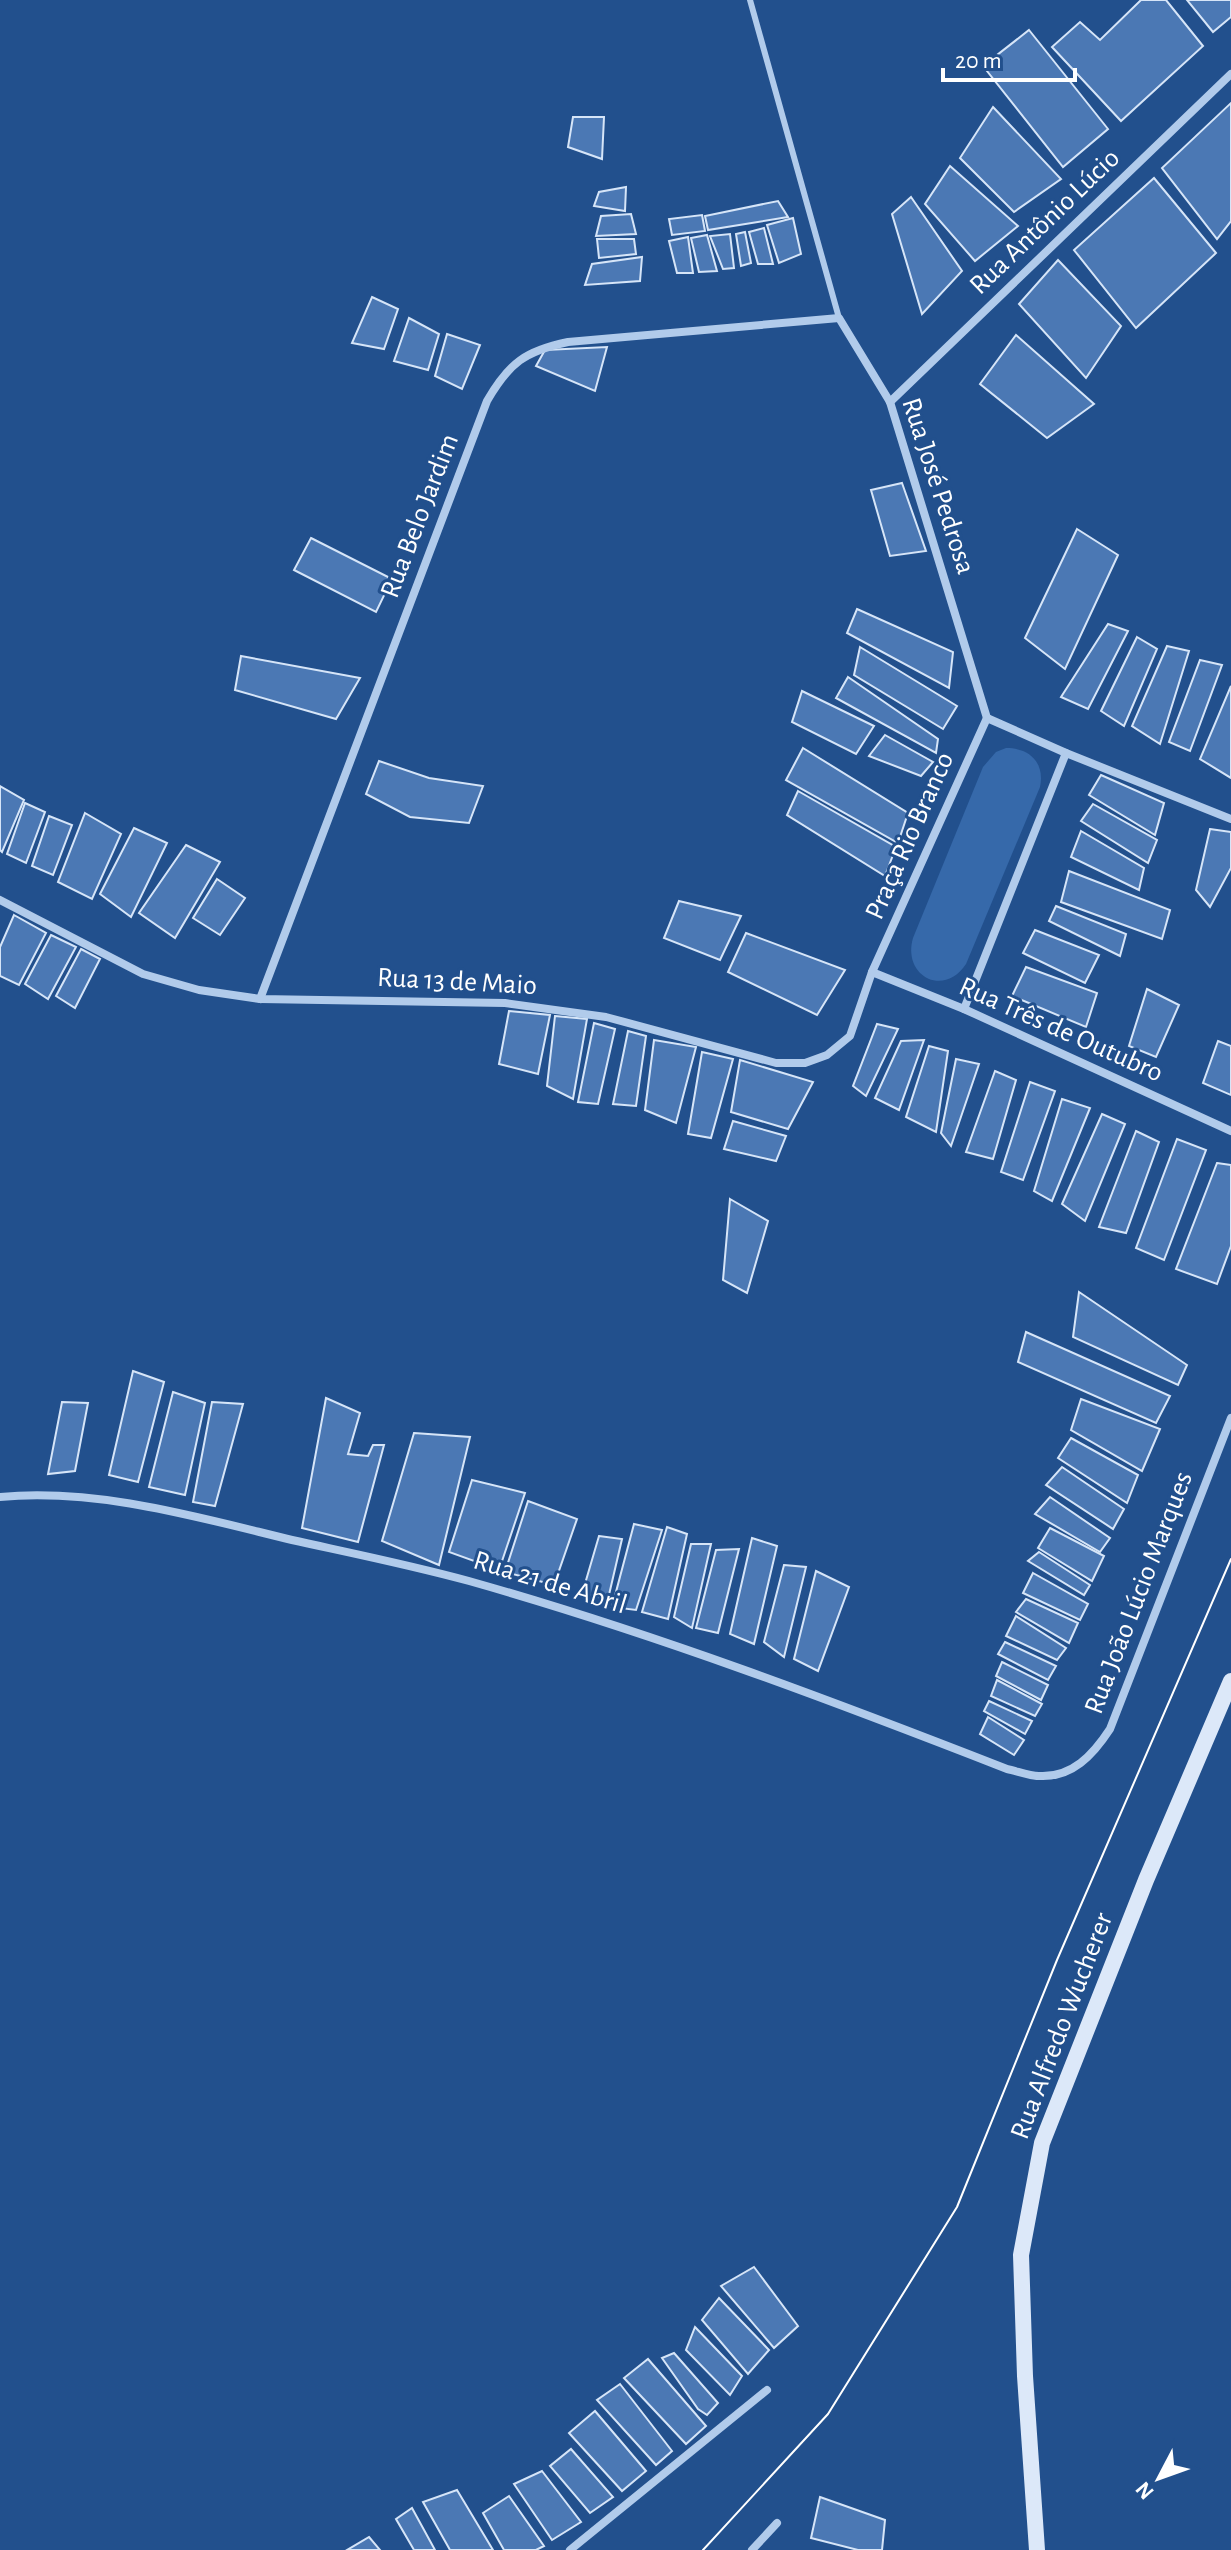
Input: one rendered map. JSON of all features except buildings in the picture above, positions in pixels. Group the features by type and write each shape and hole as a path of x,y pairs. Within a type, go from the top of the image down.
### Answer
{"main road":[{"name":"Rua Alfredo Wucherer","path":"1037,2550 1025,2376 1021,2255 1042,2143 1146,1880 1231,1681"}],"street":[{"name":"Rua Antônio Lúcio","path":"890,402 1231,74"},
{"name":"Rua José Pedrosa","path":"839,318 890,402 987,718"},
{"name":"Rua Belo Jardim","path":"260,999 487,401 502,375 520,358 568,342 839,318"},
{"path":"987,718 1231,819"},
{"name":"Praça Rio Branco","path":"872,972 987,718"},
{"path":"964,1009 1066,753"},
{"name":"Rua 13 de Maio","path":"0,900 143,974 199,990 260,999 505,1003 606,1017 776,1063 805,1063 827,1055 850,1036 872,972"},
{"name":"Rua Três de Outubro","path":"872,972 964,1009 1231,1131"},
{"name":"Rua João Lúcio Marques","path":"1070,1771 1094,1753 1110,1729 1231,1418"},
{"name":"Rua 21 de Abril","path":"0,1497 37,1494 125,1503 468,1581 633,1631 806,1690 1007,1769 1039,1776 1070,1771"},
{"path":"570,2550 767,2390"},
{"path":"752,2550 777,2523"}],"lane":[{"name":"Rua José Pedrosa","path":"750,0 839,318"}],"shaded area":[{"path":"1006,748 1022,751 1034,758 1040,771 1040,787 966,964 947,980 927,978 914,963 911,951 913,938 983,767 996,752"}],"tram line":[{"path":"703,2550 828,2414 957,2207 1057,1960 1231,1559"}]}
